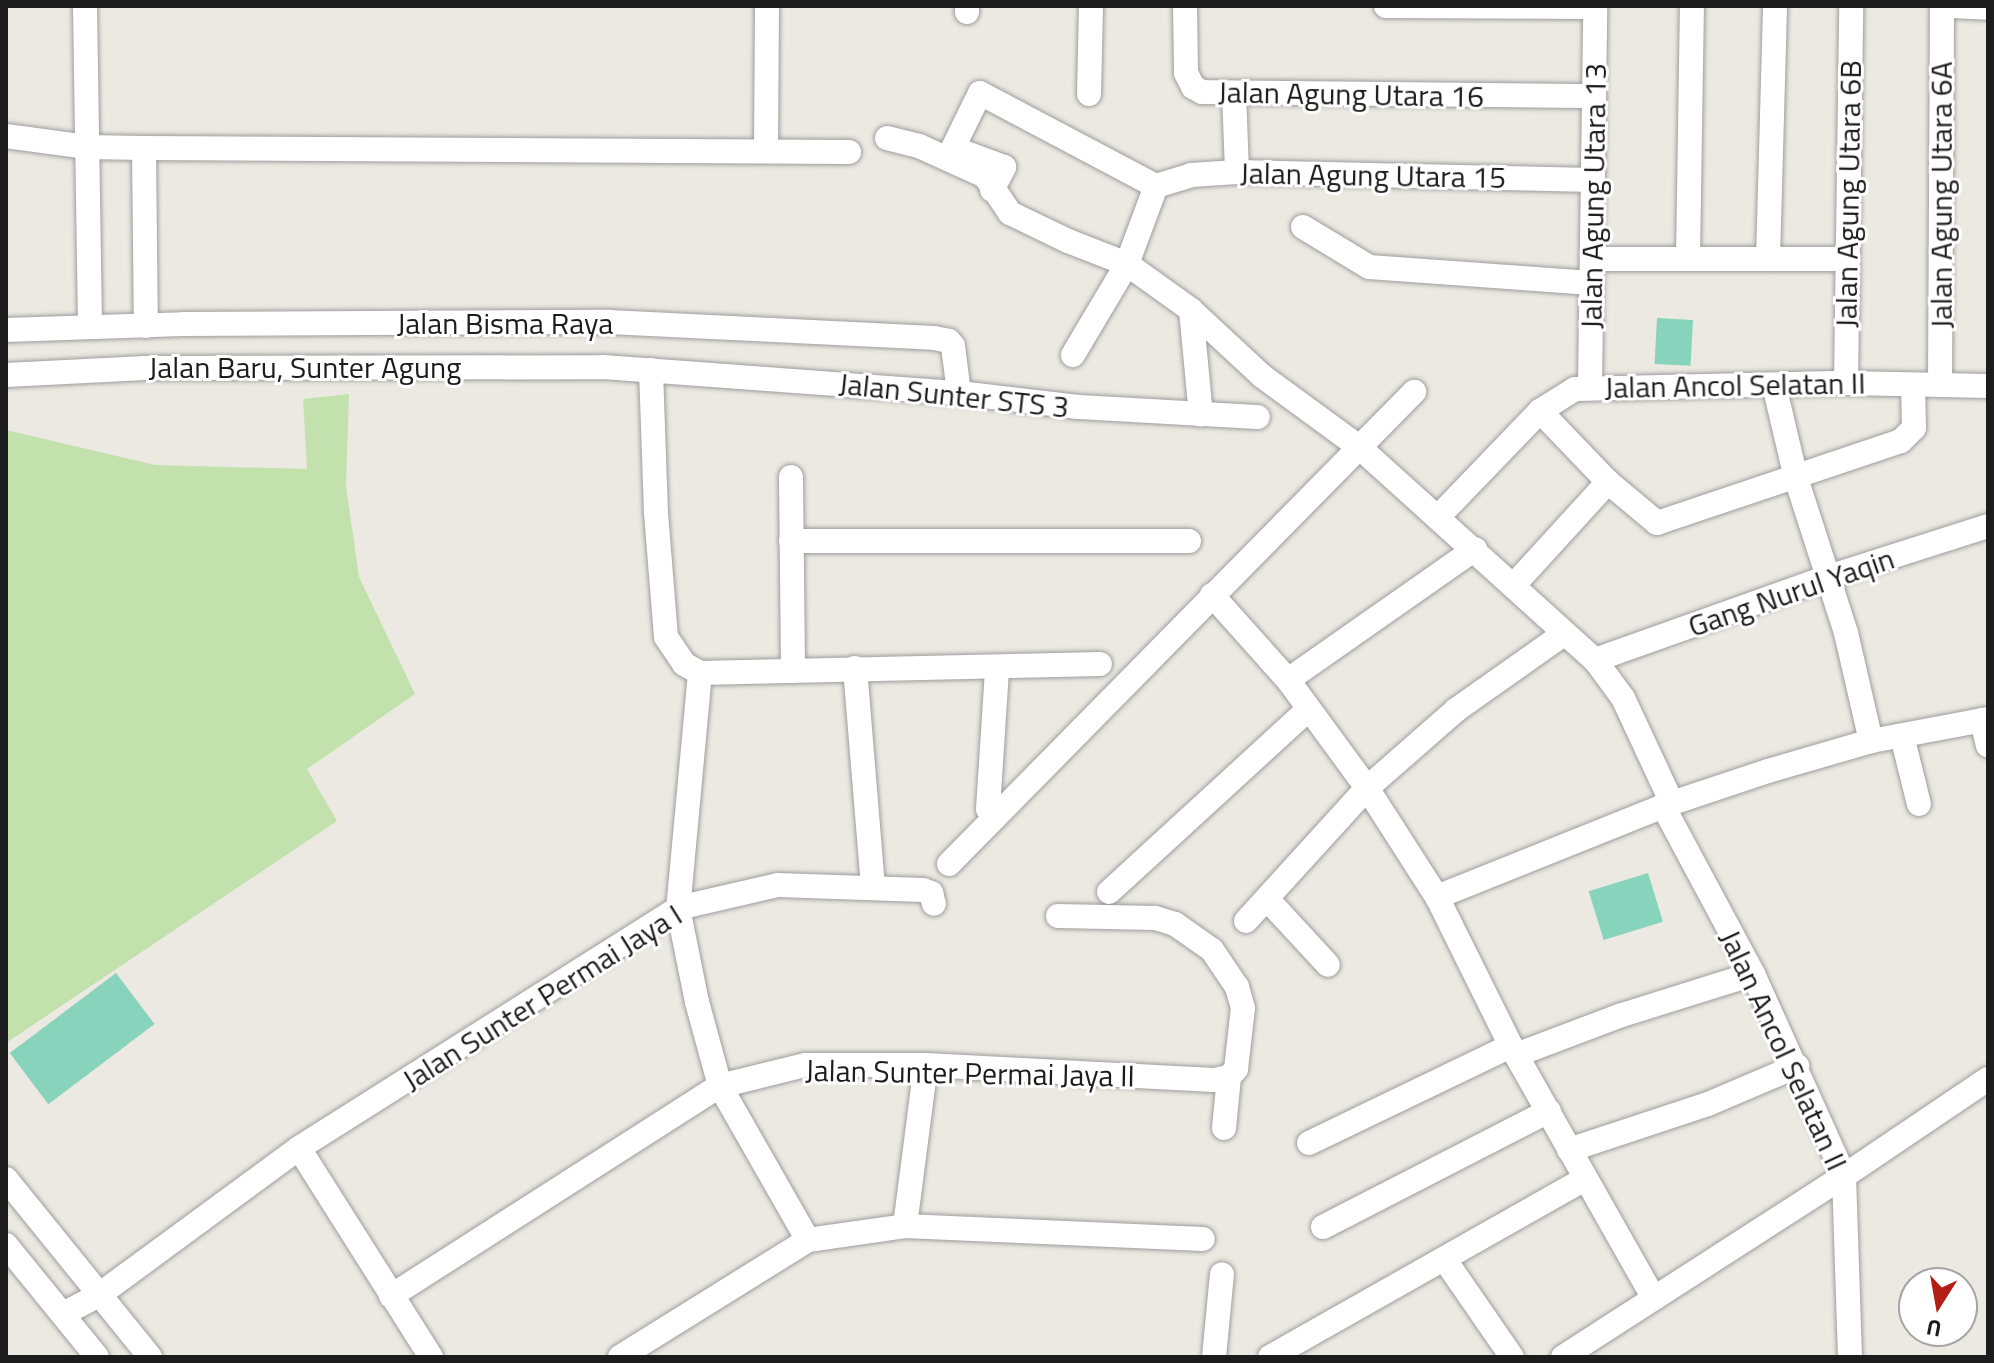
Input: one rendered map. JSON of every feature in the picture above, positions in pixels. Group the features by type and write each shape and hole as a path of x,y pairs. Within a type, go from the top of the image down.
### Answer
{"street":[{"path":"85,6 90,327"},
{"path":"766,150 767,6"},
{"path":"1089,94 1091,6"},
{"name":"Jalan Agung Utara 16","path":"1185,6 1186,73 1193,87 1202,92 1594,96"},
{"path":"1386,6 1595,7"},
{"path":"1688,257 1692,6"},
{"path":"1768,259 1775,6"},
{"name":"Jalan Agung Utara 6B","path":"1846,383 1851,6"},
{"name":"Jalan Agung Utara 6A","path":"1940,385 1942,6"},
{"path":"1952,6 1988,8"},
{"name":"Jalan Agung Utara 13","path":"1590,386 1595,7"},
{"path":"992,190 1004,167 953,148 980,93 1156,186 1127,264 1073,355"},
{"path":"1234,93 1237,172"},
{"path":"6,136 87,147 849,152"},
{"name":"Jalan Ancol Selatan II","path":"887,138 919,146 985,176 1010,213 1068,241 1127,264 1191,310 1262,376 1359,447 1595,660 1623,698 1668,804 1797,1066 1844,1176 1850,1357"},
{"path":"144,148 146,326"},
{"name":"Jalan Agung Utara 15","path":"1156,186 1191,175 1237,172 1593,180"},
{"path":"1303,227 1369,267 1591,271 1688,257 1847,259"},
{"path":"1191,310 1201,415"},
{"name":"Jalan Bisma Raya","path":"6,330 609,322 943,338 953,346 956,355 959,393"},
{"name":"Jalan Sunter STS 3","path":"603,367 959,393 1078,407 1258,417"},
{"name":"Jalan Baru, Sunter Agung","path":"6,375 145,368 603,367"},
{"path":"651,370 656,513 666,637 674,654 700,673 1100,664"},
{"name":"Jalan Ancol Selatan II","path":"1438,517 1540,411 1575,389 1590,386 1846,383 1988,386"},
{"path":"1774,385 1796,478 1825,578 1846,633 1871,741"},
{"path":"1540,411 1608,482 1657,523 1796,478 1909,436 1914,428 1913,385"},
{"path":"949,864 1414,392"},
{"path":"791,477 793,671"},
{"path":"1513,586 1608,482"},
{"name":"Gang Nurul Yaqin","path":"1595,660 1825,578 1988,526"},
{"path":"791,541 1189,541"},
{"path":"1288,680 1475,549"},
{"path":"1212,595 1288,680 1367,788 1437,897 1514,1051 1653,1297"},
{"path":"1246,921 1367,788 1456,710 1565,633"},
{"path":"855,668 873,886"},
{"path":"988,809 997,668"},
{"path":"700,673 678,908 697,1002 720,1086 808,1240"},
{"path":"1109,892 1309,709"},
{"path":"1437,897 1668,804 1871,741 1985,720 1988,745"},
{"path":"1902,736 1919,804"},
{"name":"Jalan Sunter Permai Jaya I","path":"63,1314 99,1295 299,1148 678,908 778,885 923,890 931,893 934,904"},
{"path":"1268,900 1328,965"},
{"path":"1058,916 1155,918 1175,924 1212,950 1237,987 1243,1008 1236,1069 1229,1077 1224,1128"},
{"path":"1309,1143 1514,1051 1753,974"},
{"name":"Jalan Sunter Permai Jaya II","path":"391,1296 720,1086 805,1065 926,1065 1214,1080 1229,1077"},
{"path":"905,1226 926,1065"},
{"path":"1569,1150 1708,1104 1797,1066"},
{"path":"1563,1357 1988,1079"},
{"path":"1323,1227 1549,1111"},
{"path":"299,1148 431,1357"},
{"path":"6,1179 150,1357"},
{"path":"1270,1357 1585,1179"},
{"path":"620,1357 808,1240 905,1226 1203,1239"},
{"path":"6,1245 97,1357"},
{"path":"1445,1260 1512,1357"},
{"path":"1214,1357 1222,1274"}],"green space":[{"path":"1657,318 1693,320 1691,366 1655,364"},
{"path":"349,394 346,486 359,577 415,694 307,769 337,821 6,1043 6,430 155,465 307,469 303,399"},
{"path":"1648,873 1663,922 1604,940 1589,891"},
{"path":"116,973 155,1024 48,1104 10,1053"}]}
